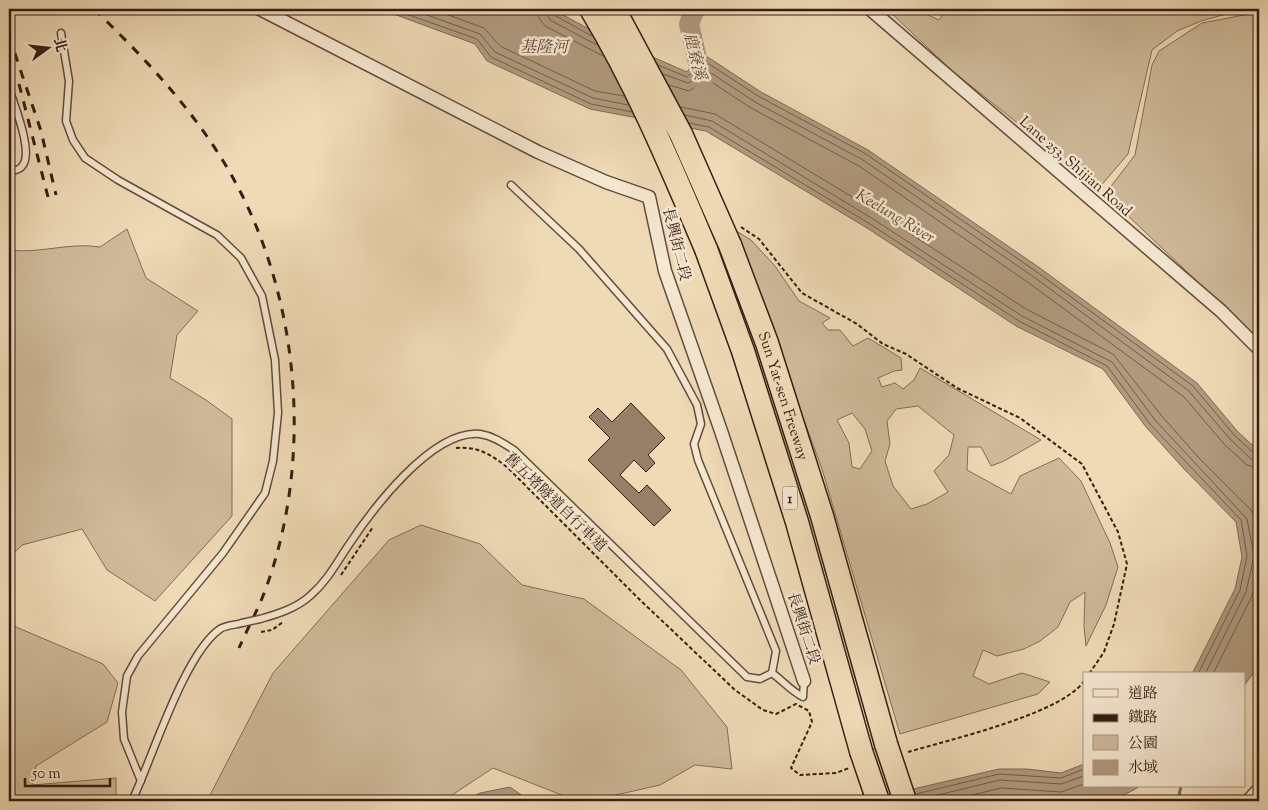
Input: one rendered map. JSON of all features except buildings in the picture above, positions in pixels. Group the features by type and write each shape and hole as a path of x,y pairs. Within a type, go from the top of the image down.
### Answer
{"highway":[{"name":"Sun Yat-sen Freeway","path":"591,9 614,47 656,132 706,249 743,351 797,522 855,759 878,801"},
{"name":"Sun Yat-sen Freeway","path":"614,9 734,235 822,516 886,744 905,801"}],"street":[{"name":"長興街二段","path":"260,9 538,152 606,182 649,197 665,271 721,431 804,681"},
{"name":"Lane 253, Shijian Road","path":"870,9 1221,311 1259,349"},
{"path":"1248,801 1259,789"}],"lane":[{"path":"61,33 69,81 66,121 73,140 85,158 118,180 195,221 217,236 241,258 262,296 275,360 278,413 274,461 265,493 223,554 138,656 127,676 122,712 124,739 141,781"},
{"path":"9,88 24,135 26,156 23,165 17,170 9,171"},
{"path":"511,186 579,249 667,349 689,387 700,416 701,424 694,444 698,460 776,650 772,673"},
{"path":"132,801 186,674 206,642 222,628 284,612 310,596 331,574 348,546 384,496 430,452 453,439 479,434 496,438 514,450 747,676 760,679 772,673"},
{"path":"772,673 793,692 803,697 804,681"}],"path":[{"path":"734,235 759,239 802,293 856,324 882,344 906,354 957,388 1020,418 1082,464 1118,532 1127,564 1114,624 1104,652 1090,672"},
{"name":"舊五堵隧道自行車道","path":"452,449 479,449 494,457 508,468 638,598 749,700 770,714 776,714 796,704 809,711 812,722 791,768 800,775 836,773 855,759"},
{"path":"335,580 354,559 378,520"},
{"path":"260,632 272,630 286,619"},
{"path":"908,752 1040,711 1063,699 1083,682"}],"green space":[{"path":"887,9 915,9 939,20 947,9 1245,9 1201,21 1177,31 1152,50 1128,154 1099,188 951,70"},
{"path":"1254,14 1259,25 1259,340 1105,194 1135,155 1152,65 1159,51 1202,23"},
{"path":"127,229 146,278 198,311 177,335 170,378 206,400 232,419 232,516 155,601 107,570 82,529 22,545 9,558 9,250 32,251 77,246 100,247"},
{"path":"733,229 751,240 775,266 799,301 830,318 822,323 828,330 840,330 853,346 868,338 901,358 902,370 894,371 878,378 882,387 895,383 903,389 914,380 920,368 1041,440 1004,461 991,466 981,447 968,447 967,470 1011,494 1020,476 1059,458 1081,481 1110,543 1118,567 1106,605 1086,646 1084,627 1085,592 1070,602 1058,627 1040,641 1024,649 997,656 983,650 973,676 989,684 1022,673 1050,682 1038,694 900,734 822,469","holes":["918,406 954,435 949,455 934,471 948,492 927,504 911,509 893,486 885,461 890,444 887,421 896,409","852,413 865,429 872,451 860,469 852,467 849,443 837,420"]},
{"path":"421,525 480,544 522,585 584,599 681,670 727,727 732,769 695,765 660,785 589,801 577,801 493,768 443,801 207,801 273,673 389,540"},
{"path":"9,624 103,664 118,683 107,722 36,766 32,785 116,778 116,801 9,801"}],"water":[{"name":"基隆河","path":"380,9 552,9 589,29 687,72 700,52 761,92 868,150 1037,266 1197,383 1238,432 1259,451 1259,665 1246,683 1246,672 1193,672 1235,589 1242,557 1236,522 1146,427 1103,369 1016,326 867,228 706,131 590,109 487,61 475,44"},
{"path":"1083,764 1083,788 1137,788 1116,801 862,801 999,769 1027,769 1061,773"},
{"path":"510,787 530,801 466,801 480,793"}],"waterway":[{"name":"鹿寮溪","path":"695,9 689,24 703,84"},
{"path":"1178,801 1181,788"}],"railway":[{"path":"94,9 156,73 212,143 242,195 262,242 277,291 288,341 293,393 294,445 289,497 279,548 263,596 239,648"},
{"path":"9,36 41,131 56,195"},
{"path":"19,84 48,197"}],"water label":[{"name":"Keelung River","path":"896,215"}]}
